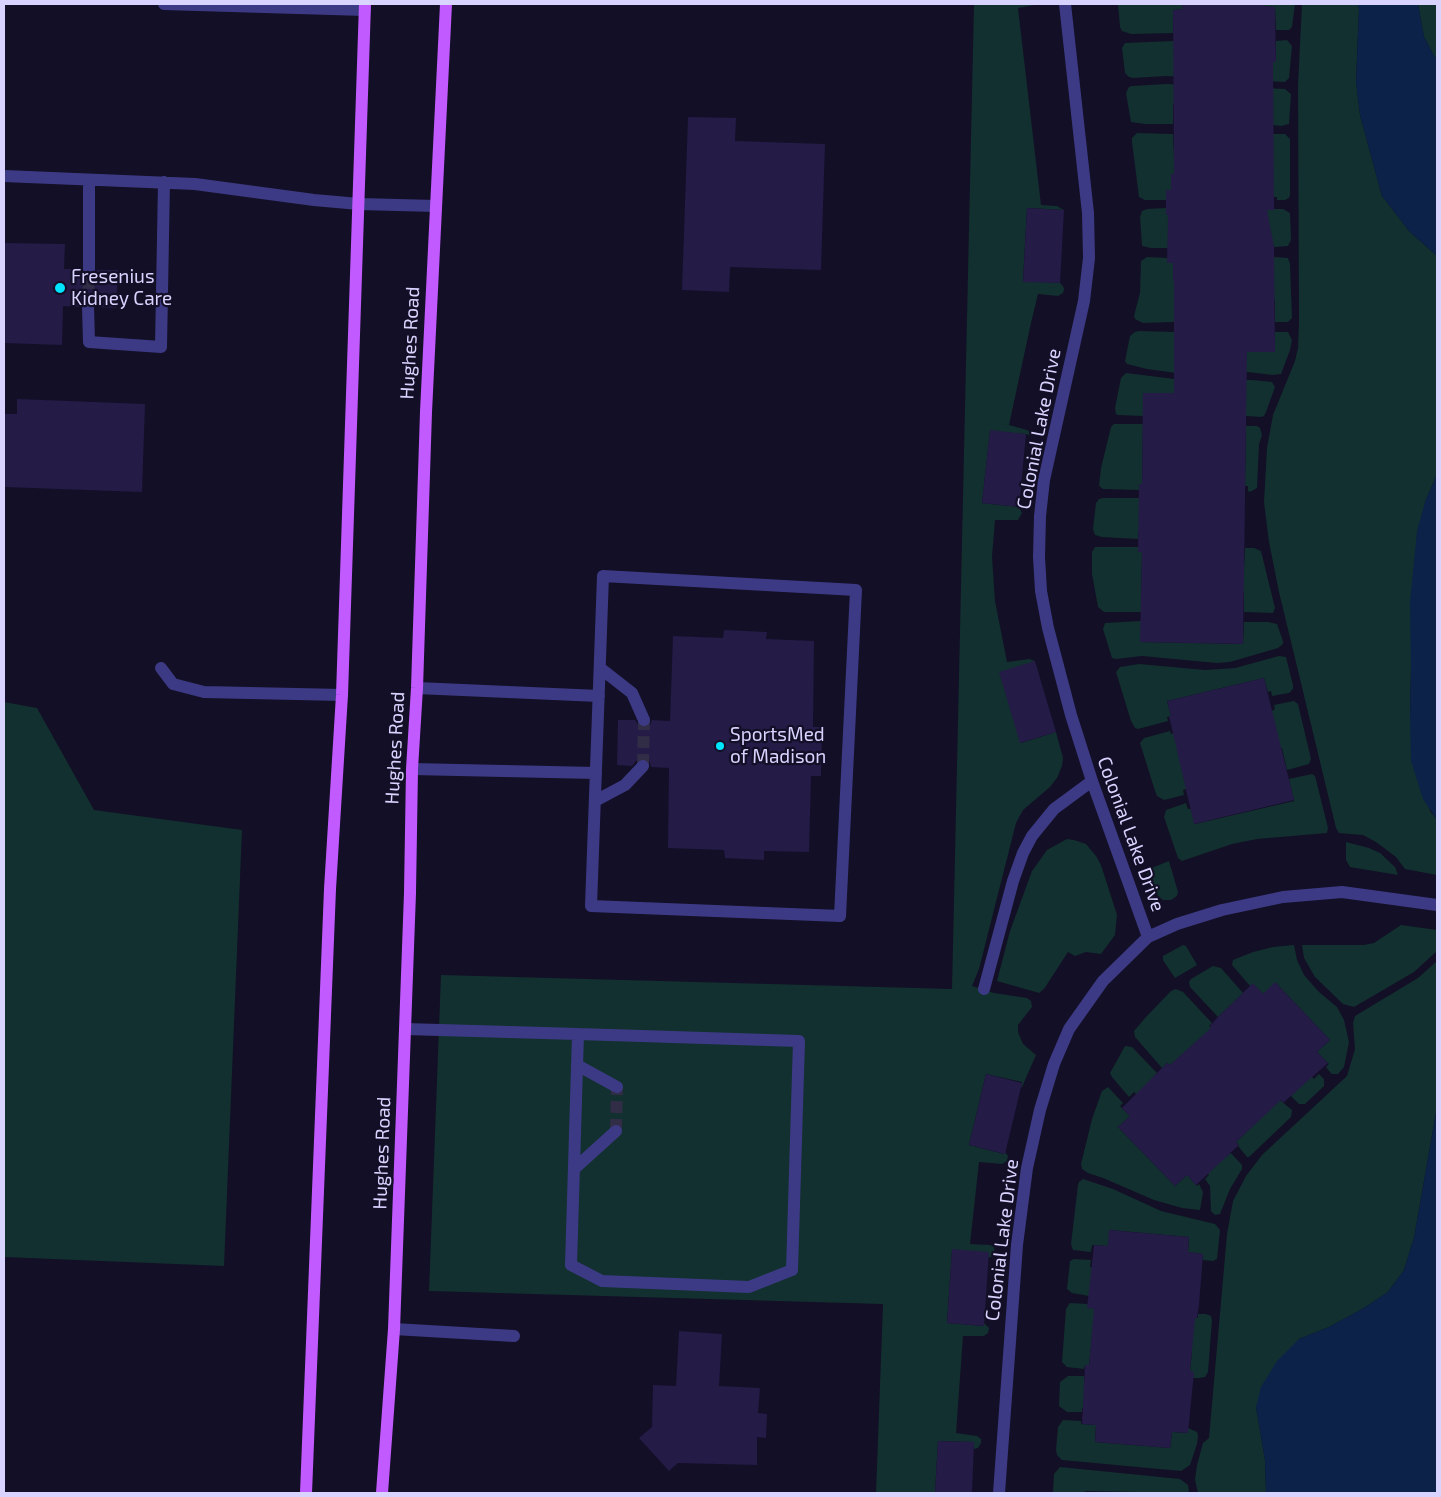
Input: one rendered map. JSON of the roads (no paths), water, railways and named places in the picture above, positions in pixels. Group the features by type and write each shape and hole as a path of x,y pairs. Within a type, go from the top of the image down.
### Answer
{"main road":[{"name":"Hughes Road","path":"382,1493 394,1329 412,769 417,688 426,412 446,4"},
{"path":"306,1493 330,889 342,695 365,7"}],"lane":[{"path":"164,4 365,7"},
{"name":"Colonial Lake Drive","path":"1065,4 1088,213 1089,258 1084,301 1044,480 1040,516 1039,557 1041,591 1048,628 1071,715 1092,781 1148,937"},
{"path":"4,176 195,184 314,200 359,204 436,206"},
{"path":"88,270 89,180"},
{"path":"88,307 89,342 161,347 164,182"},
{"path":"603,576 856,590 840,916 591,906 599,696 603,576"},
{"path":"161,668 172,684 204,692 342,695"},
{"path":"600,668 632,693 644,720"},
{"path":"417,688 599,696"},
{"path":"595,801 625,785 643,766"},
{"path":"412,769 596,772"},
{"path":"984,989 1013,881 1023,853 1032,836 1054,809 1092,781"},
{"name":"Colonial Lake Drive","path":"999,1493 1017,1245 1027,1168 1040,1110 1054,1064 1069,1030 1103,981 1148,937 1177,924 1222,910 1283,897 1342,892 1437,905"},
{"path":"405,1029 578,1034 799,1042 792,1270 749,1287 602,1281 571,1265 578,1034"},
{"path":"578,1065 617,1087"},
{"path":"574,1170 616,1132"},
{"path":"394,1329 514,1336"}],"water":[{"path":"1358,4 1418,4 1424,37 1437,61 1437,256 1410,232 1382,196 1360,115 1356,82"},
{"path":"1437,474 1437,820 1423,799 1411,761 1410,602 1417,531 1425,502"},
{"path":"1437,1107 1437,1493 1266,1493 1265,1460 1256,1407 1261,1387 1277,1361 1299,1339 1329,1327 1364,1308 1388,1292 1404,1270 1414,1238"}],"tunnel":[{"path":"88,307 89,270"},
{"path":"643,766 644,720"},
{"path":"616,1131 617,1087"}],"place":[{"name":"Fresenius Kidney Care","path":"60,288"},
{"name":"SportsMed of Madison","path":"720,746"}]}
